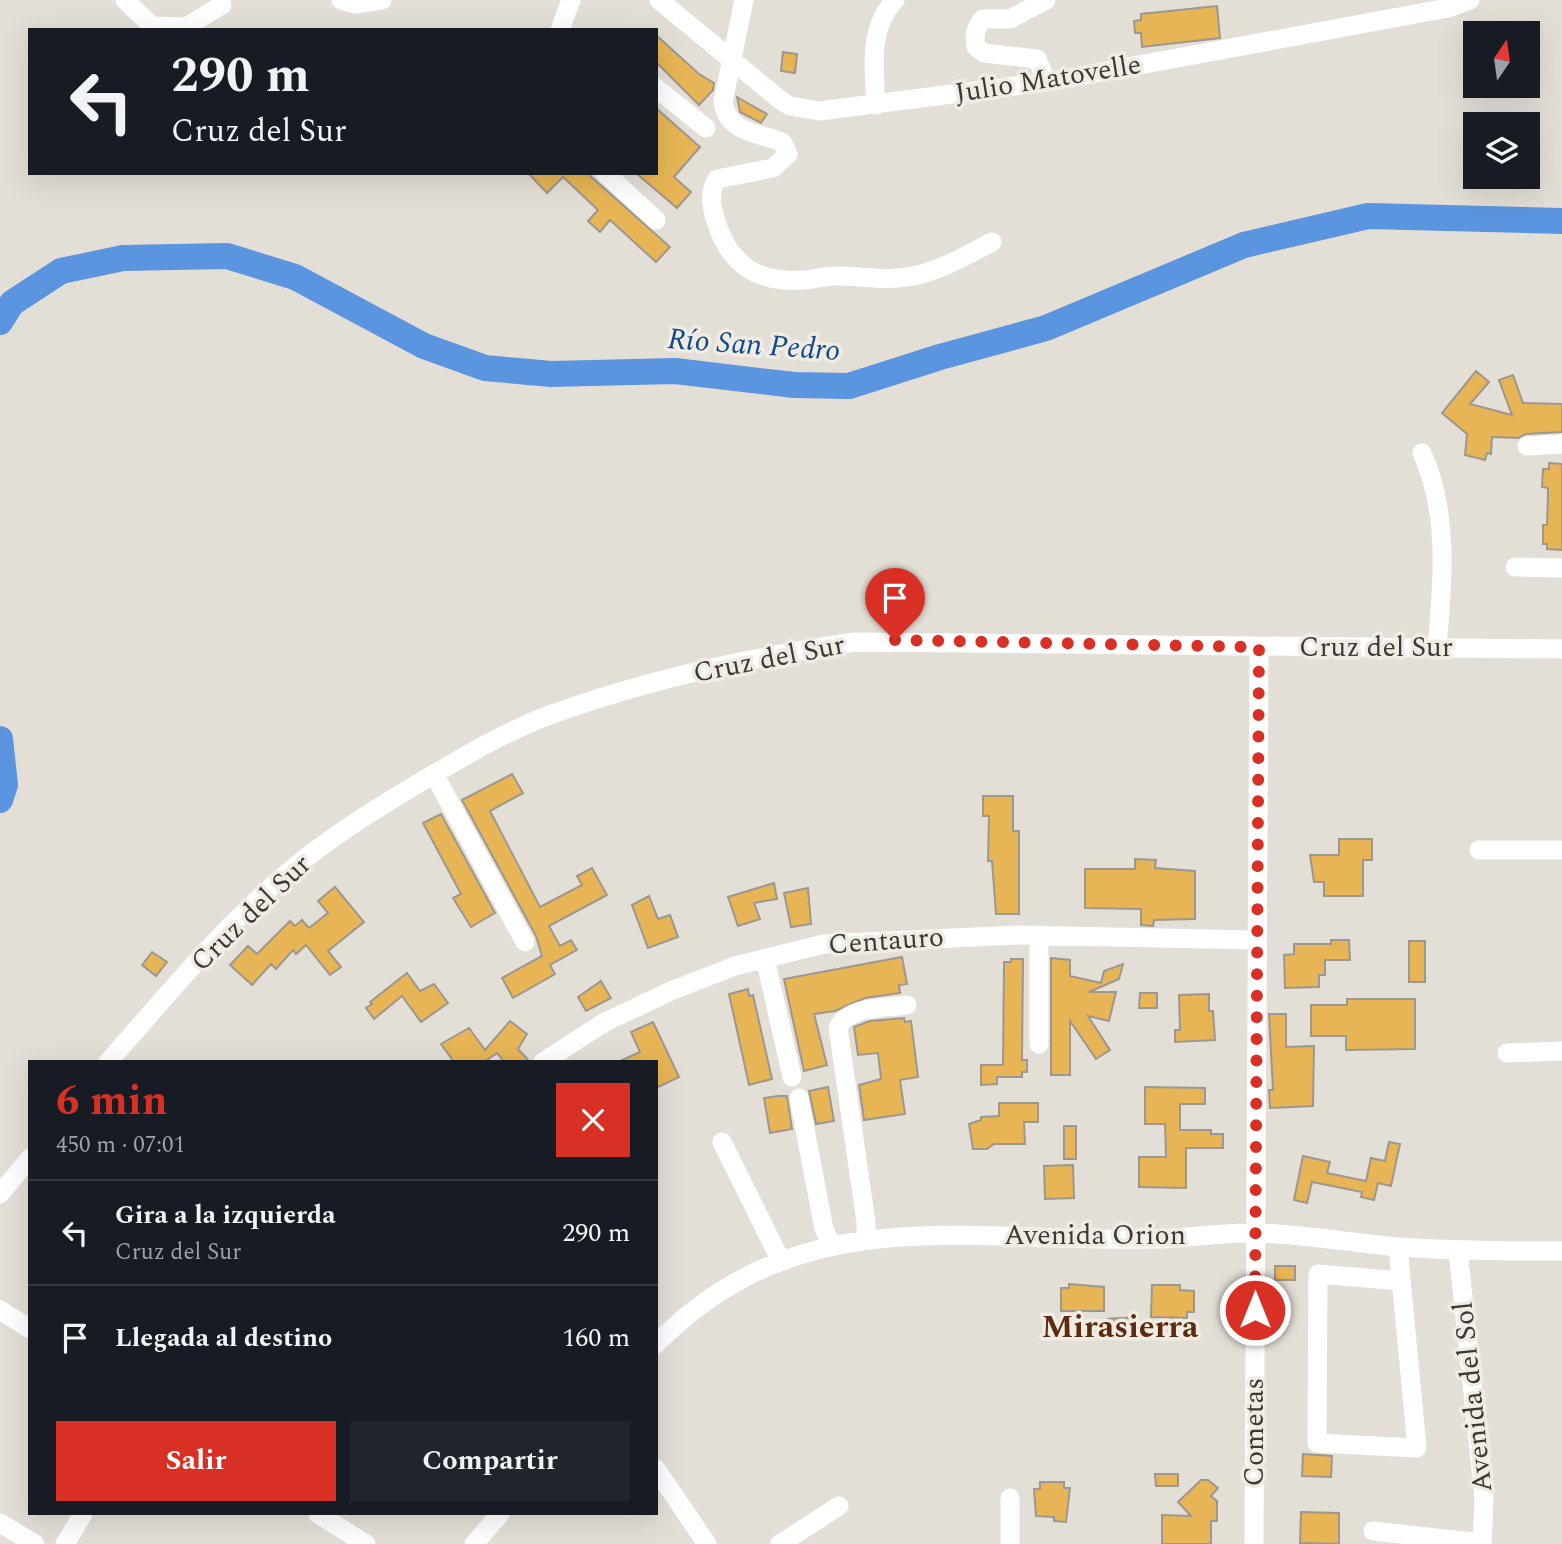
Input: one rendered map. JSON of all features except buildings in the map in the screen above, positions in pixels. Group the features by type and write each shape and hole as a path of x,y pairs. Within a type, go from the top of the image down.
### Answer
{"street":[{"path":"341,0 355,4 382,0"},
{"path":"562,28 571,0"},
{"name":"Julio Matovelle","path":"659,0 731,62 790,106 819,111 1047,82 1448,8 1470,0"},
{"path":"744,0 723,102 730,121 746,131 782,142 788,154 773,169 717,179 714,184 712,208 726,245 740,265 759,275 786,280 843,275 898,279 938,268 992,242"},
{"path":"876,105 876,30 883,13 895,0"},
{"path":"1046,0 1010,19 983,19 976,27 974,37 976,47 984,54 1037,59 1047,82"},
{"path":"135,3 152,26 186,27 222,5"},
{"path":"658,91 706,128"},
{"path":"608,175 656,220"},
{"path":"1527,446 1562,444"},
{"path":"1422,453 1431,473 1440,525 1437,646"},
{"path":"1515,567 1562,568"},
{"name":"Cruz del Sur","path":"110,1060 227,928 285,875 349,824 481,747 546,716 670,679 801,650 855,642 915,640 1259,647 1437,646 1562,649"},
{"name":"Cometas","path":"1254,1544 1255,940 1259,647"},
{"path":"434,774 524,942"},
{"path":"1479,850 1562,850"},
{"path":"1039,935 1039,1044"},
{"name":"Centauro","path":"546,1060 605,1022 673,990 765,958 824,944 875,939 1039,935 1255,940"},
{"path":"765,958 792,1077"},
{"path":"866,1238 866,1222 838,1028 841,1020 853,1013 906,1005"},
{"path":"1507,1053 1562,1051"},
{"path":"799,1098 824,1229 832,1245"},
{"path":"722,1142 777,1253 784,1261"},
{"path":"0,1194 28,1160"},
{"name":"Avenida Orion","path":"658,1342 685,1315 715,1293 784,1261 832,1245 866,1238 902,1235 1023,1235 1150,1239 1255,1233 1398,1247 1562,1251"},
{"path":"1398,1247 1417,1448 1317,1443 1318,1274 1401,1281"},
{"name":"Avenida del Sol","path":"1458,1250 1484,1497 1482,1544"},
{"path":"0,1310 28,1328"},
{"path":"658,1472 707,1544"},
{"path":"1010,1498 1010,1544"},
{"path":"780,1544 839,1506"},
{"path":"65,1544 82,1515"},
{"path":"320,1515 366,1544"},
{"path":"474,1544 499,1515"},
{"path":"0,1522 35,1544"},
{"path":"1373,1531 1482,1544"}],"waterway":[{"name":"Río San Pedro","path":"0,322 12,303 61,271 123,258 227,256 295,277 424,346 485,368 551,374 675,371 794,385 849,386 940,357 1046,328 1244,245 1368,216 1562,221"},
{"name":"Río San Pedro","path":"0,739 5,785 0,800"}],"district":[{"name":"Mirasierra","path":"1120,1327"}],"route":[{"path":"895,640 1259,647 1255,1310"}]}
